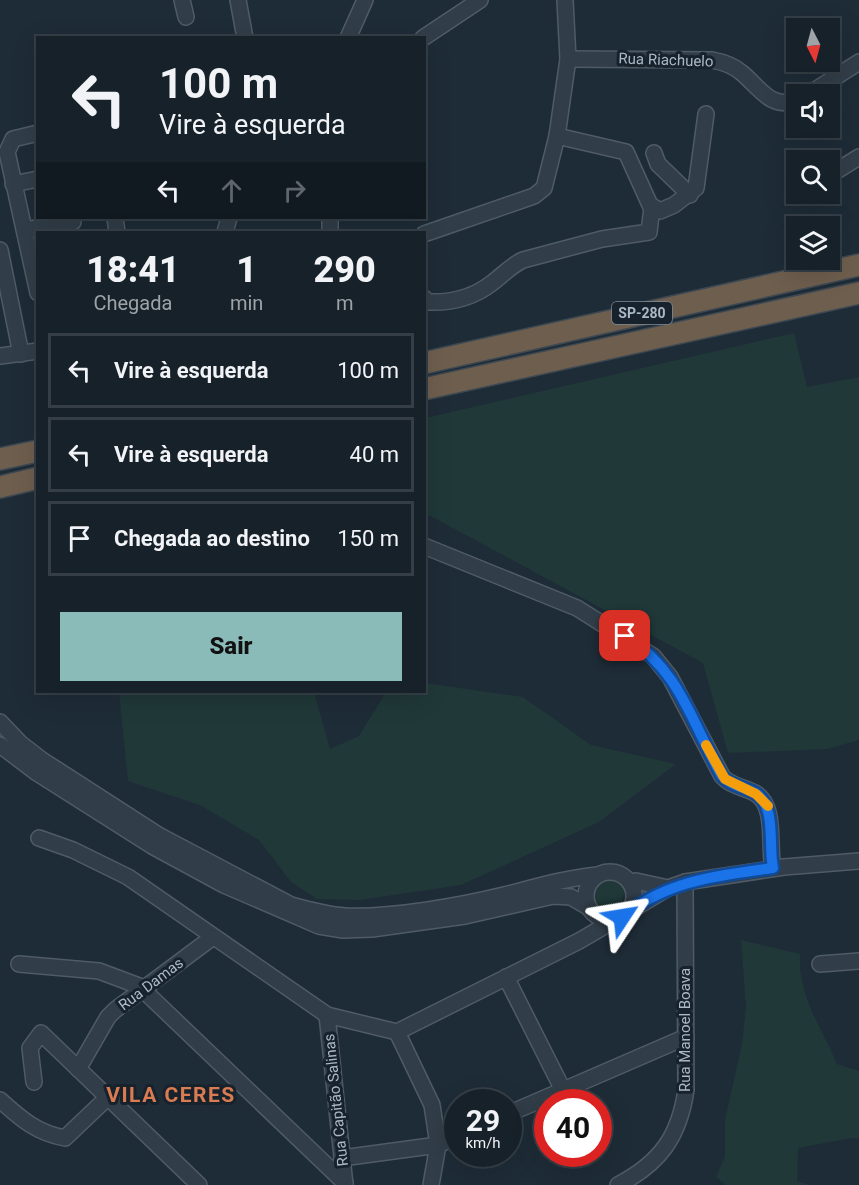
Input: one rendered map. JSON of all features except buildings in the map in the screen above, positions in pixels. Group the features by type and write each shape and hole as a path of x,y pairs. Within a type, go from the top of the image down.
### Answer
{"highway":[{"name":"SP-280","path":"426,363 859,266"},
{"name":"SP-280","path":"426,389 859,293"},
{"path":"0,459 36,451"},
{"path":"0,487 36,478"}],"street":[{"path":"182,0 186,17"},
{"path":"238,0 245,36"},
{"path":"349,36 365,0"},
{"path":"426,36 480,0"},
{"path":"426,233 534,196 544,188 557,136 568,59 565,0"},
{"name":"Rua Riachuelo","path":"568,59 712,60 731,65 762,94 786,101"},
{"path":"825,84 859,62"},
{"path":"652,207 660,211 667,209 690,195 699,181 706,114"},
{"path":"36,133 13,139 8,144 7,160 36,281"},
{"path":"426,300 442,302 474,295 511,266 523,260 602,239 649,232 652,207 626,152 557,136"},
{"path":"654,153 658,164 690,195"},
{"path":"840,169 859,158"},
{"path":"13,184 36,179"},
{"path":"25,230 73,222"},
{"path":"0,250 4,288 21,354"},
{"path":"0,334 16,331"},
{"path":"0,356 36,351"},
{"path":"426,547 545,593 637,643 661,664 689,710 722,776 731,783 756,794 768,806 773,868"},
{"path":"0,722 20,743 42,760 160,836 291,905 308,910 345,916 371,915 502,895 571,877 613,872 620,874 630,884 634,898 621,916 600,918 571,897 553,896 465,916 372,929 343,930 319,926 224,885 152,846 37,773 0,745"},
{"path":"39,838 73,850 128,877 327,1015 397,1032 579,941 668,888 685,882 773,868 859,861"},
{"path":"579,941 589,908 586,900 588,885 598,875"},
{"path":"630,884 636,882 668,888"},
{"name":"Rua Manoel Boava","path":"618,1185 640,1174 659,1158 683,1113 686,1090 685,882"},
{"name":"Rua Damas","path":"78,1069 108,1017 213,937"},
{"path":"820,964 859,960"},
{"path":"19,964 99,971 142,990 345,1184"},
{"path":"506,977 562,1089"},
{"name":"Rua Capitão Salinas","path":"327,1015 345,1184"},
{"path":"397,1032 432,1106 438,1145 431,1185"},
{"path":"34,1082 30,1048 40,1033 199,1185"},
{"path":"565,1089 686,1037"},
{"path":"0,1100 30,1127 49,1136 65,1138 107,1098"},
{"path":"342,1158 444,1142"}],"green space":[{"path":"794,333 807,387 859,377 859,740 827,749 728,753 703,663 426,514 426,418"},
{"path":"426,683 523,697 591,745 676,764 599,822 461,885 360,900 317,899 291,882 259,840 200,805 128,781 119,693 314,693 330,749 359,736 385,693 426,693"},
{"path":"608,876 619,881 624,892 619,903 608,908 597,903 592,892 597,881"},
{"path":"741,940 800,954 800,970 807,998 837,1064 859,1071 859,1139 852,1138 798,1148 797,1181 809,1185 726,1185 716,1177 725,1156 725,1120 742,1044 746,1007"}],"slow traffic":[{"path":"706,745 725,779 756,794 768,806"}],"district":[{"name":"VILA CERES","path":"171,1095"}],"route":[{"path":"622,917 668,888 685,882 773,868 770,854 768,806 756,794 731,783 722,776 689,710 661,664 637,643 625,636"}]}
